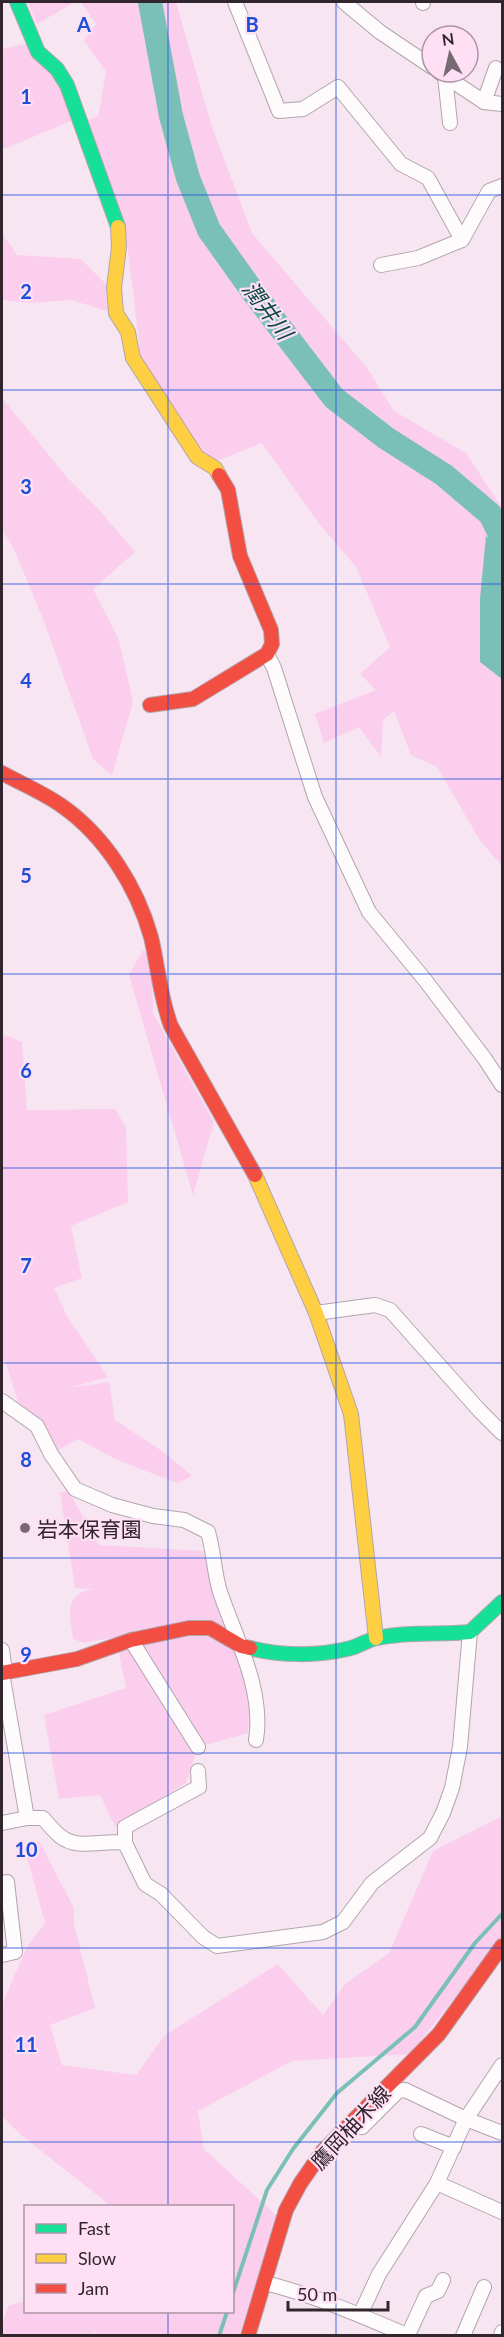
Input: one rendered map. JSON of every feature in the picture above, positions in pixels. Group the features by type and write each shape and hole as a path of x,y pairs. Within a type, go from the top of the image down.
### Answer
{"street":[{"path":"17,2 38,52 57,69 67,85 119,229 114,288 116,313 128,332 133,358 197,457 215,468 228,490 240,556 270,630 272,644 267,654 193,699 150,705"},
{"path":"235,2 279,111 303,110 338,87 401,164 428,178 462,240"},
{"path":"344,2 380,32 420,59"},
{"path":"484,102 496,68"},
{"path":"444,84 450,123"},
{"path":"457,84 484,102 502,104"},
{"path":"381,265 418,258 462,240 489,191 502,186"},
{"path":"267,654 274,668 315,797 369,912 425,980 502,1085"},
{"path":"2,773 73,813 93,834 130,885 139,902 155,955 164,1011 252,1169 316,1313 351,1414 376,1638"},
{"path":"316,1313 375,1305 390,1310 502,1433"},
{"path":"2,1401 37,1426 51,1454 75,1489 112,1505 153,1516 184,1520 208,1532 220,1589 241,1646 256,1701 258,1724 256,1740"},
{"path":"3,1673 77,1659 131,1640 189,1628 210,1628 241,1646 265,1652 326,1653 349,1649 376,1638 405,1634 470,1632 502,1602"},
{"path":"198,1771 199,1787 125,1827 125,1843 145,1884 161,1894 203,1937 217,1946 323,1932 343,1923 372,1883 430,1838 443,1813 452,1788 460,1747 470,1632"},
{"path":"131,1640 198,1748"},
{"path":"2,1650 8,1749 27,1818"},
{"path":"2,1823 27,1818 43,1818 61,1838 78,1844 114,1841 125,1843"},
{"path":"2,1883 7,1882 15,1952 2,1955"},
{"name":"鷹岡柚木線","path":"248,2336 286,2210 300,2184 322,2152 439,2034 502,1946"},
{"path":"360,2314 379,2274 437,2183 466,2119 502,2066"},
{"path":"346,2128 362,2127 398,2091 405,2090 502,2133"},
{"path":"421,2134 454,2147"},
{"path":"437,2183 502,2212"},
{"path":"264,2283 289,2289 360,2314 409,2335 426,2296 438,2291 443,2280"},
{"path":"463,2336 484,2287"}],"shaded area":[{"path":"75,2 37,24 28,3"},
{"path":"81,2 176,2 212,127 252,233 367,368 394,411 466,453 502,508 502,866 481,842 437,767 411,755 394,711 383,720 381,757 359,727 324,743 315,714 376,690 360,674 390,647 356,567 320,525 262,443 209,464 141,359 126,234 86,121 98,116 106,72 84,40 96,24"},
{"path":"25,44 58,82 71,121 4,149 2,146 2,49"},
{"path":"2,233 17,255 81,259 106,284 107,311 71,300 30,303 2,300"},
{"path":"2,398 66,476 135,552 93,589 119,640 133,702 112,775 93,759 45,624 14,549 2,529"},
{"path":"486,536 502,549 502,679 480,662 480,598"},
{"path":"143,950 152,959 153,1013 214,1122 193,1195 129,975"},
{"path":"2,1034 22,1042 27,1110 115,1109 126,1127 128,1202 71,1226 82,1278 54,1288 67,1316 108,1377 69,1388 109,1382 115,1420 162,1451 192,1476 177,1483 115,1459 78,1439 55,1452 25,1425 6,1363 2,1357"},
{"path":"68,1490 99,1545 203,1551 224,1606 250,1700 248,1733 198,1747 186,1783 116,1828 100,1795 59,1799 44,1715 126,1688 119,1653 133,1634 84,1643 73,1639 70,1614 73,1601 83,1592 93,1589 75,1588 60,1493"},
{"path":"502,1816 502,1942 410,2054 292,2061 198,2111 204,2149 278,2217 239,2335 94,2335 96,2329 92,2335 2,2336 2,2326 8,2306 24,2301 24,2313 234,2313 234,2205 108,2205 21,2135 2,2116 4,2000 27,1947 45,1923 25,1850 39,1841 74,1908 74,1924 95,2008 50,2025 62,2065 136,2075 165,2035 278,1964 323,2015 345,1984 389,1953 433,1851"}],"waterway":[{"name":"潤井川","path":"150,2 171,116 188,178 209,230 334,398 386,438 444,475 490,514 502,538 502,544"},
{"path":"234,2290 267,2190 293,2149 337,2093 415,2027 475,1943 502,1914"},
{"path":"219,2336 227,2313"}],"traffic: fast":[{"path":"17,2 38,52 57,69 67,85 118,227"},
{"path":"250,1648 273,1653 311,1654 347,1649 373,1639 389,1636 470,1632 502,1602"}],"traffic: slow":[{"path":"118,227 119,247 114,288 116,313 128,332 133,358 197,457 215,468 219,475"},
{"path":"255,1175 316,1313 351,1414 376,1638"}],"traffic: jam":[{"path":"150,705 193,699 267,654 272,644 271,630 240,556 228,490 219,475"},
{"path":"2,773 48,797 78,818 105,847 128,881 151,937 171,1026 255,1175"},
{"path":"2,1673 77,1659 131,1640 189,1628 210,1628 241,1646 250,1648"},
{"path":"248,2336 286,2210 300,2184 322,2152 439,2034 502,1946"}],"place":[{"name":"岩本保育園","path":"25,1528"}]}
